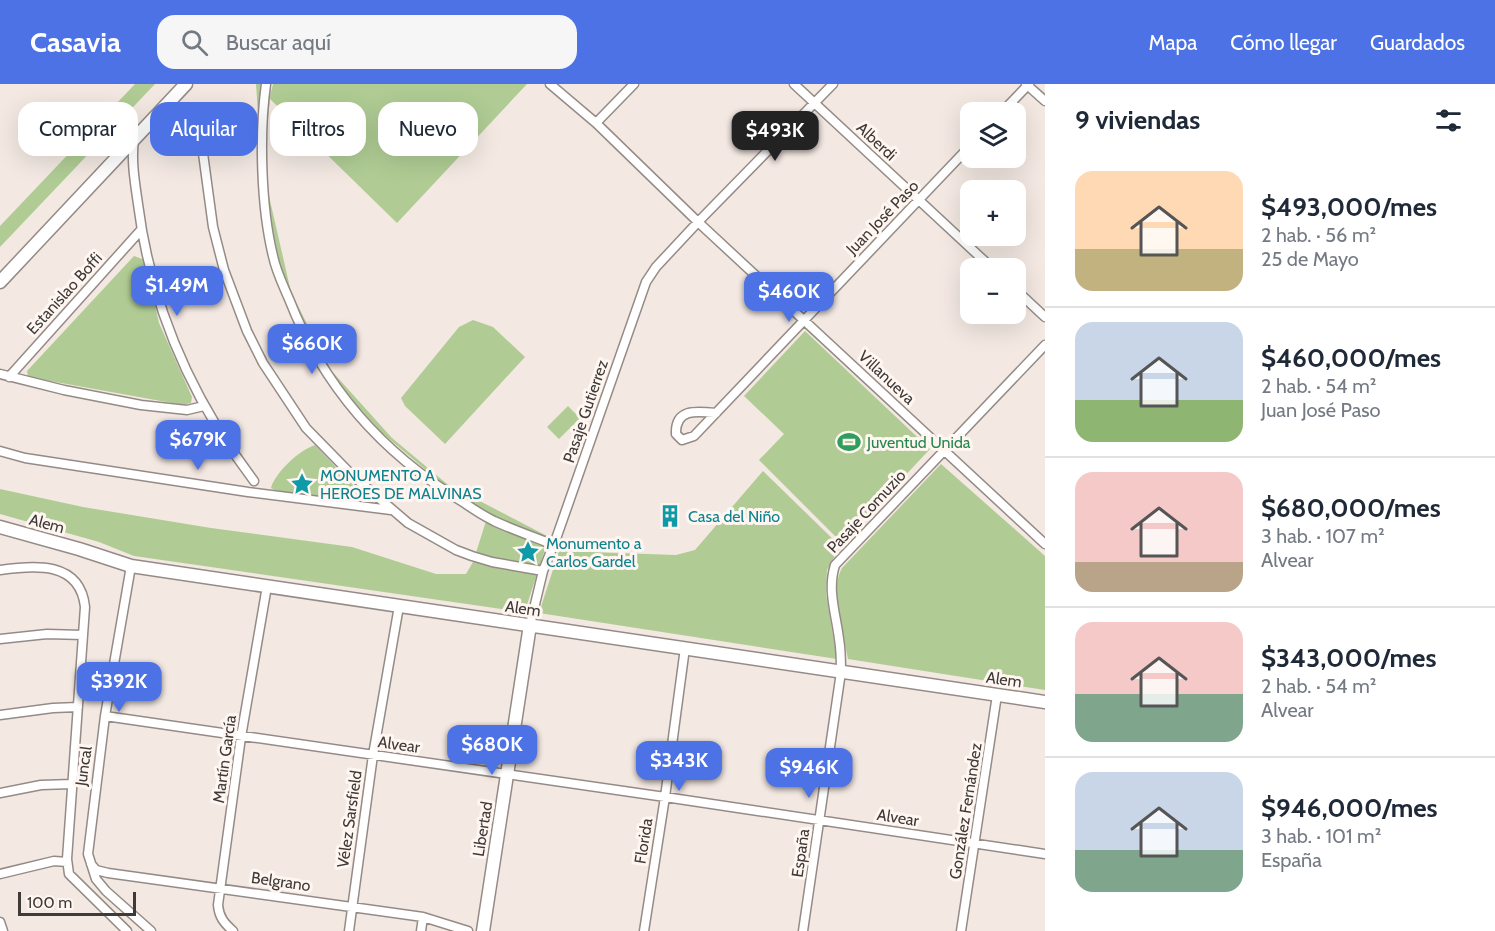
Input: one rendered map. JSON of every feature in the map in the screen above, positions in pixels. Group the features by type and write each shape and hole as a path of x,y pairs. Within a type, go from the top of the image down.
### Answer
{"main road":[{"path":"169,102 186,84"},
{"path":"138,136 150,122"},
{"path":"0,282 119,156"},
{"name":"Alem","path":"0,527 131,566 1045,702"},
{"name":"Libertad","path":"483,931 530,625"}],"street":[{"path":"266,84 262,145 263,186 273,257 297,320 328,376 376,435 425,477 493,520 554,545"},
{"name":"Villanueva","path":"550,84 596,123 698,222 1045,544"},
{"path":"596,123 634,84"},
{"name":"Alberdi","path":"794,84 981,258"},
{"name":"Pasaje Gutierrez","path":"530,625 543,571 646,282 656,267 698,222 833,84"},
{"path":"1011,102 1028,84 1045,101"},
{"path":"132,156 141,230 165,324 204,406 230,449 254,481"},
{"path":"203,156 213,227 224,270 247,331 263,363 306,428 352,475 392,510 429,535 472,556 543,571"},
{"name":"Juan José Paso","path":"716,413 689,413 680,418 676,425 676,434 682,440 688,440 694,436 716,413 804,319 960,157"},
{"name":"Estanislao Boffi","path":"9,377 141,230"},
{"path":"1026,299 1045,317"},
{"name":"Pasaje Comuzio","path":"842,672 840,642 832,605 831,577 836,565 1045,345"},
{"path":"0,374 64,390 141,405 187,410 204,406"},
{"path":"0,451 25,458 248,492 392,510"},
{"name":"Juncal","path":"91,864 88,841 105,716 131,566"},
{"path":"0,570 47,568 61,571 72,576 84,599 67,862 69,874 127,931"},
{"name":"Martín García","path":"233,931 224,923 219,914 221,888 241,737 267,586"},
{"name":"Vélez Sarsfield","path":"349,931 373,755 399,606"},
{"path":"0,639 47,634 83,635"},
{"name":"Florida","path":"644,931 685,648"},
{"name":"España","path":"803,931 842,672"},
{"name":"González Fernández","path":"961,931 998,695"},
{"path":"0,715 78,707"},
{"name":"Alvear","path":"105,716 665,796 1045,854"},
{"path":"0,793 41,785 72,784"},
{"path":"0,874 54,861 67,862"},
{"path":"91,864 96,879 106,891 151,931"},
{"name":"Belgrano","path":"91,864 96,870 108,873 423,917 468,931"},
{"path":"421,931 423,917"},
{"path":"0,922 3,931"}],"green space":[{"path":"135,84 155,84 138,102 118,102"},
{"path":"256,84 271,84 270,96 273,84 527,84 478,136 478,102 378,102 378,156 460,156 397,223 328,156 366,156 366,102 273,102 270,99 263,170 291,292 329,368 392,438 447,484 549,537 523,612 134,556 99,542 0,514 0,489 83,507 211,528 352,547 436,574 466,574 473,562 486,521 381,432 324,369 286,290 263,189"},
{"path":"67,156 87,156 0,247 0,226"},
{"path":"134,256 145,260 159,323 192,397 191,403 183,405 28,377 27,371"},
{"path":"473,320 493,327 525,357 445,444 405,406 401,398 459,327"},
{"name":"Juventud Unida","path":"805,331 930,449 842,543 759,460 784,434 744,396"},
{"path":"568,406 580,418 559,439 547,427"},
{"path":"315,445 354,486 355,495 351,500 334,501 278,492 271,488 288,463"},
{"path":"941,464 1045,556 1045,690 848,659 836,601 838,579 842,568"},
{"path":"763,471 840,546 827,570 826,594 837,659 539,613 559,551 676,555 695,550"}],"place":[{"name":"Juventud Unida","path":"849,442"},
{"name":"MONUMENTO A HEROES DE MALVINAS","path":"302,484"},
{"name":"Casa del Niño","path":"670,516"},
{"name":"Monumento a Carlos Gardel","path":"528,552"}]}
